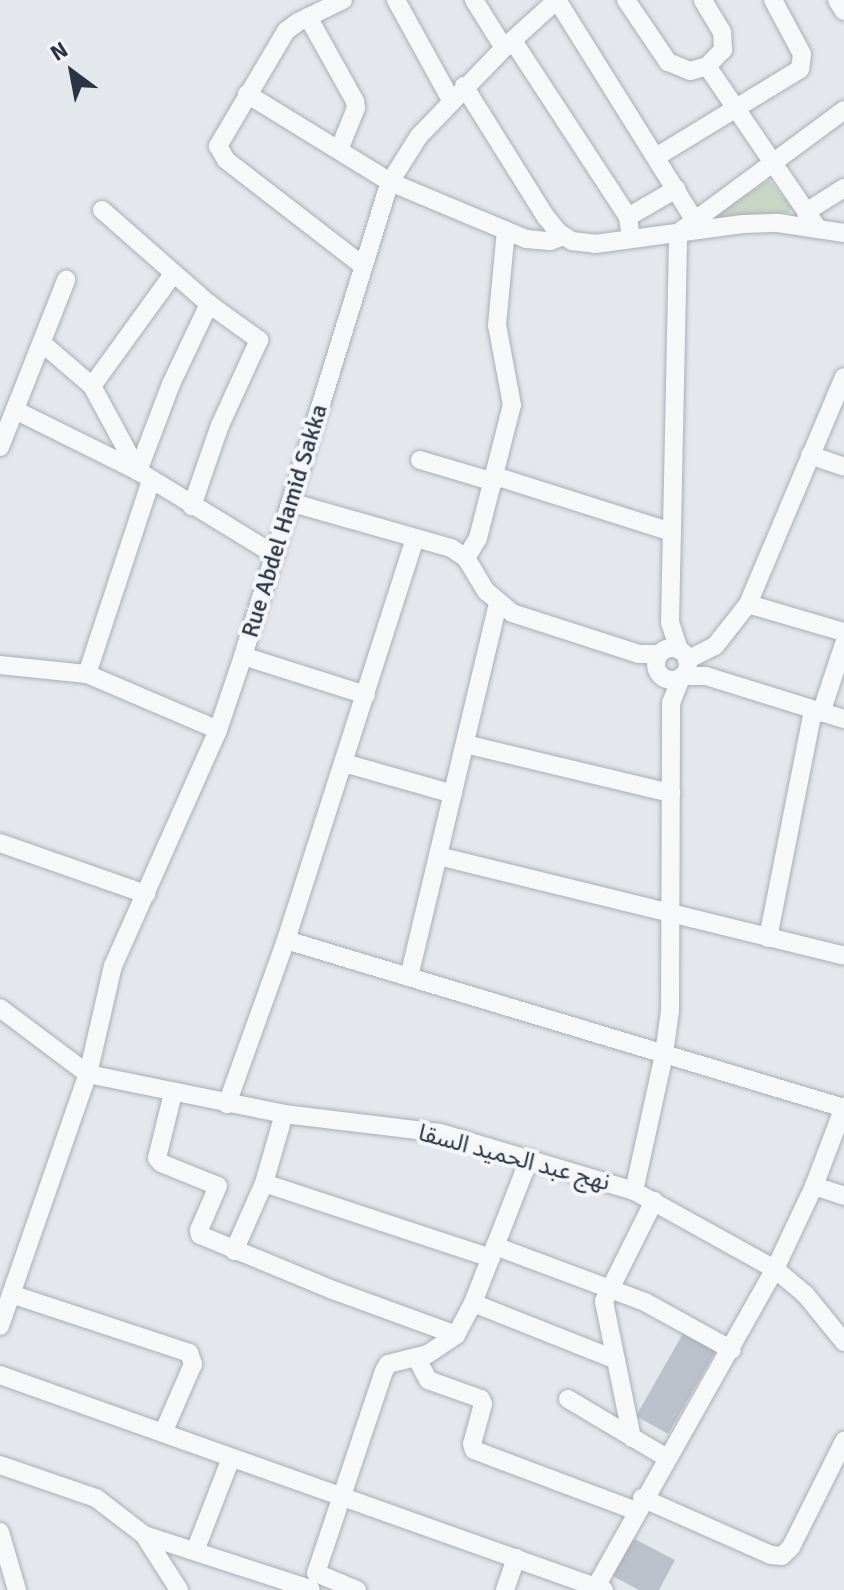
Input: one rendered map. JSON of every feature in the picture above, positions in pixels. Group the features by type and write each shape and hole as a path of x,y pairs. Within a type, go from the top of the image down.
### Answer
{"street":[{"path":"343,0 308,17 282,37 219,140 221,156 362,265"},
{"path":"396,0 457,93 546,217 564,236 595,244 743,224 778,223 844,233"},
{"path":"474,0 628,217 631,239"},
{"path":"538,8 557,0 693,218"},
{"path":"626,0 676,68 690,71 707,66 720,56 724,42 703,0"},
{"path":"656,157 797,72 802,64 797,44 773,0"},
{"path":"837,0 844,11"},
{"name":"Rue Abdel Hamid Sakka","path":"0,1326 88,1074 113,966 218,730 293,503 362,265 390,182 419,136 457,93 508,44 538,8"},
{"path":"308,17 355,101 356,108 339,150"},
{"path":"707,66 818,229"},
{"path":"247,94 390,182 526,239 550,241 564,236"},
{"path":"634,1191 664,1054 670,1011 673,664 670,623 678,233 693,218 773,164 844,110"},
{"path":"806,212 844,188"},
{"path":"628,217 676,189"},
{"path":"102,210 209,304 259,340 220,425 192,506"},
{"path":"466,558 478,538 512,405 497,325 506,230"},
{"path":"92,386 173,274"},
{"path":"0,447 66,280"},
{"path":"87,674 171,384 209,304"},
{"path":"42,343 92,386 144,476"},
{"path":"673,664 715,646 748,604 844,377"},
{"path":"15,410 144,476 275,555"},
{"path":"810,455 844,467"},
{"path":"420,460 672,532"},
{"path":"293,503 451,548 466,558 486,591 512,613 844,719"},
{"path":"227,1104 286,940 415,538"},
{"path":"409,977 498,603"},
{"path":"748,604 844,632"},
{"path":"768,938 817,712 844,644"},
{"path":"243,656 366,695"},
{"path":"0,665 87,674 218,730"},
{"path":"465,744 671,793"},
{"path":"344,763 453,794"},
{"path":"0,843 146,894"},
{"path":"438,856 844,956"},
{"path":"0,1375 231,1458 342,1494 598,1589 639,1504 732,1350 775,1269 814,1186 844,1107 286,940"},
{"path":"0,1008 88,1074"},
{"name":"نهج عبد الحميد السقا","path":"88,1074 284,1114 440,1133 634,1191 775,1269 805,1294 844,1342"},
{"path":"173,1093 158,1160 218,1186 199,1230 200,1235 234,1251 456,1335"},
{"path":"234,1251 264,1183 284,1114"},
{"path":"312,1584 388,1364 428,1354 456,1335 473,1303 529,1159"},
{"path":"264,1183 608,1286 645,1302 732,1350"},
{"path":"814,1186 844,1196"},
{"path":"632,1438 604,1301 608,1286 654,1201"},
{"path":"11,1294 189,1353 193,1364 163,1433"},
{"path":"473,1303 616,1360"},
{"path":"416,1357 428,1380 481,1399 483,1404 472,1444 474,1450 639,1504 771,1555 782,1556 791,1547 842,1451"},
{"path":"568,1399 667,1458"},
{"path":"195,1551 231,1458"},
{"path":"0,1465 96,1498 144,1535 179,1590"},
{"path":"0,1532 17,1590"},
{"path":"144,1535 312,1584 357,1590"},
{"path":"505,1590 516,1558"}],"green space":[{"path":"769,180 792,207 789,213 716,218 714,215"}],"building":[{"path":"685,1330 717,1349 668,1434 636,1416"},
{"path":"629,1536 675,1560 659,1590 639,1590 609,1574"}]}
